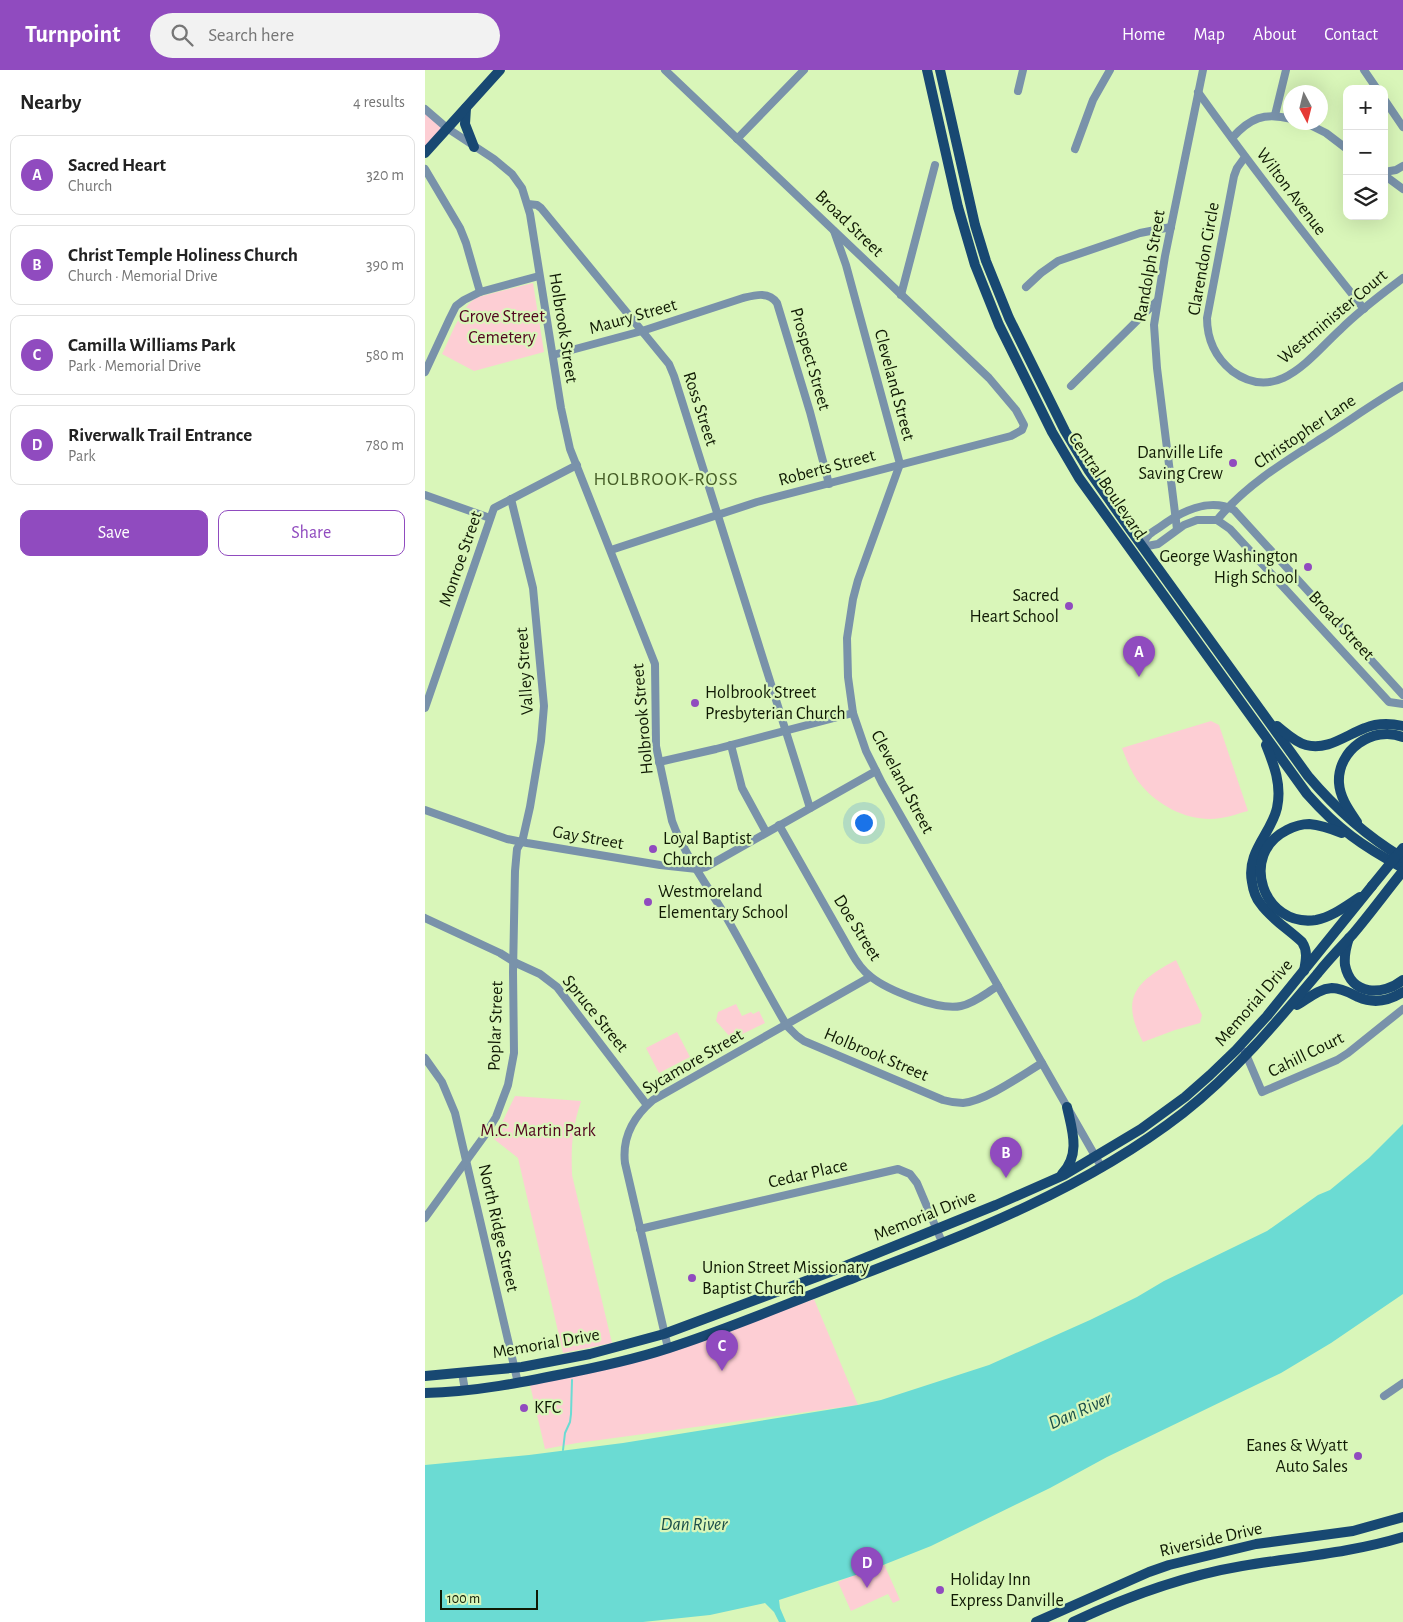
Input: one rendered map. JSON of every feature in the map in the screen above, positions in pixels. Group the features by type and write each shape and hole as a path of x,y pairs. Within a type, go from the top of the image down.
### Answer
{"main road":[{"path":"425,153 500,70"},
{"path":"920,70 942,139"},
{"name":"Central Boulevard","path":"927,70 967,242 985,293 1024,377 1052,432 1079,478 1307,794 1333,822 1367,848 1403,870"},
{"name":"Central Boulevard","path":"939,70 975,225 986,261 1009,318 1077,453 1142,547 1308,776 1363,831 1403,858"},
{"path":"947,70 961,150 959,158"},
{"path":"466,108 466,128 474,147"},
{"path":"1266,717 1291,737 1306,745 1313,746 1324,746 1380,724 1403,726"},
{"path":"1260,730 1276,771 1279,793 1275,813 1255,852 1252,862 1251,878 1253,890 1260,903 1305,946 1303,972"},
{"path":"1363,831 1341,794 1339,776 1343,762 1355,746 1369,737 1384,734 1403,737"},
{"path":"1352,837 1307,824 1288,830 1275,838 1265,852 1261,866 1261,880 1267,897 1277,909 1290,916 1306,920 1322,918 1335,913 1370,889"},
{"name":"Memorial Drive","path":"425,1376 515,1368 590,1354 665,1334 821,1276 1059,1178 1141,1129 1173,1106 1210,1075 1241,1044 1303,972 1403,848"},
{"name":"Memorial Drive","path":"425,1393 518,1383 602,1366 668,1348 825,1290 1027,1208 1101,1168 1145,1141 1182,1114 1225,1078 1291,1007 1403,870"},
{"path":"1349,938 1345,967 1356,984 1370,991 1382,991 1390,989 1403,980"},
{"path":"1291,1007 1316,992 1332,988 1360,998 1376,1001 1392,998 1403,992"},
{"path":"1059,1178 1070,1164 1074,1147 1067,1106"},
{"name":"Riverside Drive","path":"1036,1622 1113,1587 1169,1565 1229,1550 1353,1530 1403,1518"},
{"name":"Riverside Drive","path":"1073,1622 1121,1600 1196,1575 1242,1566 1358,1549 1403,1537"}],"street":[{"name":"Broad Street","path":"665,70 989,378 1010,402"},
{"path":"737,139 804,70"},
{"path":"1018,91 1023,70"},
{"path":"1075,149 1093,100 1110,70"},
{"name":"Randolph Street","path":"1177,529 1154,338 1155,312 1203,70"},
{"path":"1275,115 1286,70"},
{"path":"1364,70 1374,85"},
{"name":"Wilton Avenue","path":"1198,92 1245,157 1363,309"},
{"path":"1388,105 1403,126"},
{"path":"425,109 447,128 512,174 522,188 528,204"},
{"path":"1232,138 1251,120 1268,115 1283,116"},
{"path":"1320,130 1343,146"},
{"name":"Clarendon Circle","path":"1226,365 1212,346 1209,338 1207,318 1233,176 1245,157"},
{"path":"901,295 935,165"},
{"path":"1388,173 1403,166"},
{"path":"425,169 460,228 466,242 480,292"},
{"path":"1385,175 1403,189"},
{"name":"Holbrook Street","path":"528,204 565,429 577,465 655,664 656,746 672,821 697,869 787,1026 804,1041 943,1100 953,1102 963,1103 981,1098 1042,1063"},
{"name":"Ross Street","path":"528,204 537,205 541,208 669,364 810,808"},
{"path":"1027,286 1058,261 1140,232 1171,227"},
{"name":"Cleveland Street","path":"834,231 846,264 900,464 858,580 853,599 847,638 847,677 853,713 861,738 876,771 1101,1168"},
{"path":"425,372 456,306 480,292 539,276"},
{"name":"Westminister Court","path":"1226,365 1236,373 1255,381 1272,382 1281,379 1299,370 1341,328 1403,278"},
{"name":"Prospect Street","path":"720,305 757,294 771,297 777,303 810,412 829,484"},
{"path":"1071,386 1157,301"},
{"name":"Maury Street","path":"553,355 642,331 720,305"},
{"name":"Christopher Lane","path":"1217,520 1245,490 1403,386"},
{"name":"Roberts Street","path":"611,550 757,502 1018,433 1023,428 1023,421 1010,402"},
{"name":"Monroe Street","path":"425,708 494,508 577,465"},
{"path":"425,495 490,518"},
{"name":"Valley Street","path":"511,499 533,588 544,706 541,742 526,825 521,842"},
{"path":"1142,547 1148,536 1175,516 1190,509 1206,506 1228,507"},
{"name":"Broad Street","path":"1228,507 1234,510 1403,696"},
{"path":"1142,547 1157,544 1177,529 1197,520 1217,520"},
{"name":"Broad Street","path":"1217,520 1230,529 1389,702 1403,704"},
{"path":"659,762 853,713"},
{"path":"731,745 742,788 766,832"},
{"name":"Gay Street","path":"425,810 507,839 660,866 697,869 706,867 876,771"},
{"name":"Doe Street","path":"779,825 857,963 871,977 905,994 931,1004 948,1007 968,1004 999,986"},
{"name":"Poplar Street","path":"425,1218 485,1135 503,1101 510,1078 514,1053 513,883 517,849 521,842"},
{"name":"Spruce Street","path":"425,918 500,953 540,974 557,987 647,1105"},
{"name":"Sycamore Street","path":"668,1348 625,1163 624,1153 628,1132 647,1105 871,977"},
{"name":"Cahill Court","path":"1241,1044 1263,1092 1337,1060 1403,1010"},
{"name":"North Ridge Street","path":"425,1058 439,1076 455,1113 518,1383"},
{"name":"Cedar Place","path":"639,1229 897,1169 910,1174 917,1182 942,1242"},
{"path":"462,1373 465,1390"},
{"path":"1384,1396 1403,1383"}],"green space":[{"path":"425,109 447,128 425,153"},
{"name":"Grove Street Cemetery","path":"533,283 544,352 474,371 442,354 457,322 472,301 478,297"},
{"path":"1211,721 1219,725 1248,811 1210,819 1188,816 1158,801 1135,777 1122,748"},
{"path":"1176,960 1202,1015 1200,1023 1143,1042 1133,1013 1133,1002 1136,992 1151,975"},
{"path":"736,1004 742,1016 759,1011 765,1023 732,1039 716,1021 718,1012"},
{"path":"677,1032 690,1057 659,1073 646,1048"},
{"name":"M.C. Martin Park","path":"515,1096 581,1101 573,1138 572,1175 612,1343 563,1353 518,1158 494,1139"},
{"path":"814,1299 858,1405 545,1449 530,1385 671,1352"},
{"path":"883,1562 900,1600 893,1603 888,1594 851,1611 838,1582"}],"water":[{"name":"Dan River","path":"1403,1124 1403,1294 1331,1343 1281,1373 1107,1457 1050,1488 931,1546 868,1571 779,1600 786,1622 779,1622 774,1612 765,1603 710,1615 643,1622 425,1622 425,1465 529,1455 623,1443 858,1405 881,1400 989,1365 1090,1320 1137,1297 1164,1281 1267,1231 1318,1195 1330,1190 1369,1158"}],"waterway":[{"path":"563,1450 565,1433 570,1422 572,1380"}],"place":[{"name":"Danville Life Saving Crew","path":"1233,463"},
{"name":"George Washington High School","path":"1308,567"},
{"name":"Sacred Heart School","path":"1069,606"},
{"name":"Sacred Heart","path":"1139,677"},
{"name":"Holbrook Street Presbyterian Church","path":"695,703"},
{"name":"Loyal Baptist Church","path":"653,849"},
{"name":"Westmoreland Elementary School","path":"648,902"},
{"name":"Christ Temple Holiness Church","path":"1006,1178"},
{"name":"Union Street Missionary Baptist Church","path":"692,1278"},
{"name":"Camilla Williams Park","path":"722,1371"},
{"name":"KFC","path":"524,1408"},
{"name":"Eanes & Wyatt Auto Sales","path":"1358,1456"},
{"name":"Riverwalk Trail Entrance","path":"867,1588"},
{"name":"Holiday Inn Express Danville","path":"940,1590"}],"district":[{"name":"HOLBROOK-ROSS","path":"666,479"}]}
